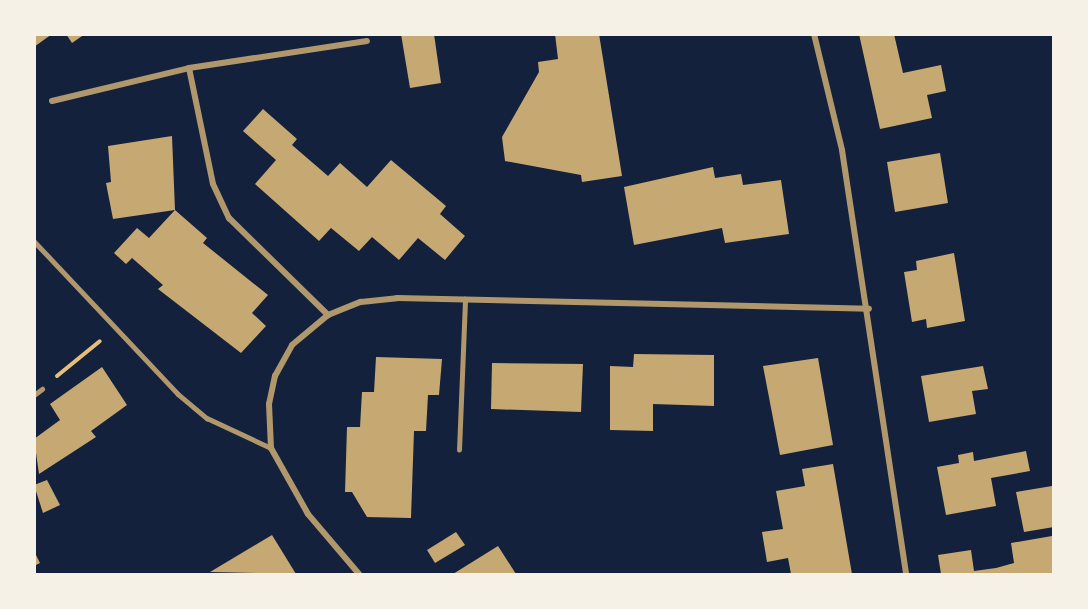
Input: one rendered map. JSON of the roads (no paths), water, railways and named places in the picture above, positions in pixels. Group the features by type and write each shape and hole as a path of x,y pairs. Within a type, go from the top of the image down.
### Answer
{"street":[{"path":"814,34 842,150 869,309 906,574"},
{"path":"52,101 189,68 367,41"},
{"path":"189,68 213,184 229,218 328,315"},
{"path":"358,574 308,514 271,448 269,404 275,376 292,345 328,315 361,302 465,299 869,309"}],"lane":[{"path":"34,241 207,418 271,448"},
{"path":"459,450 465,299"},
{"path":"34,396 42,389"}]}
